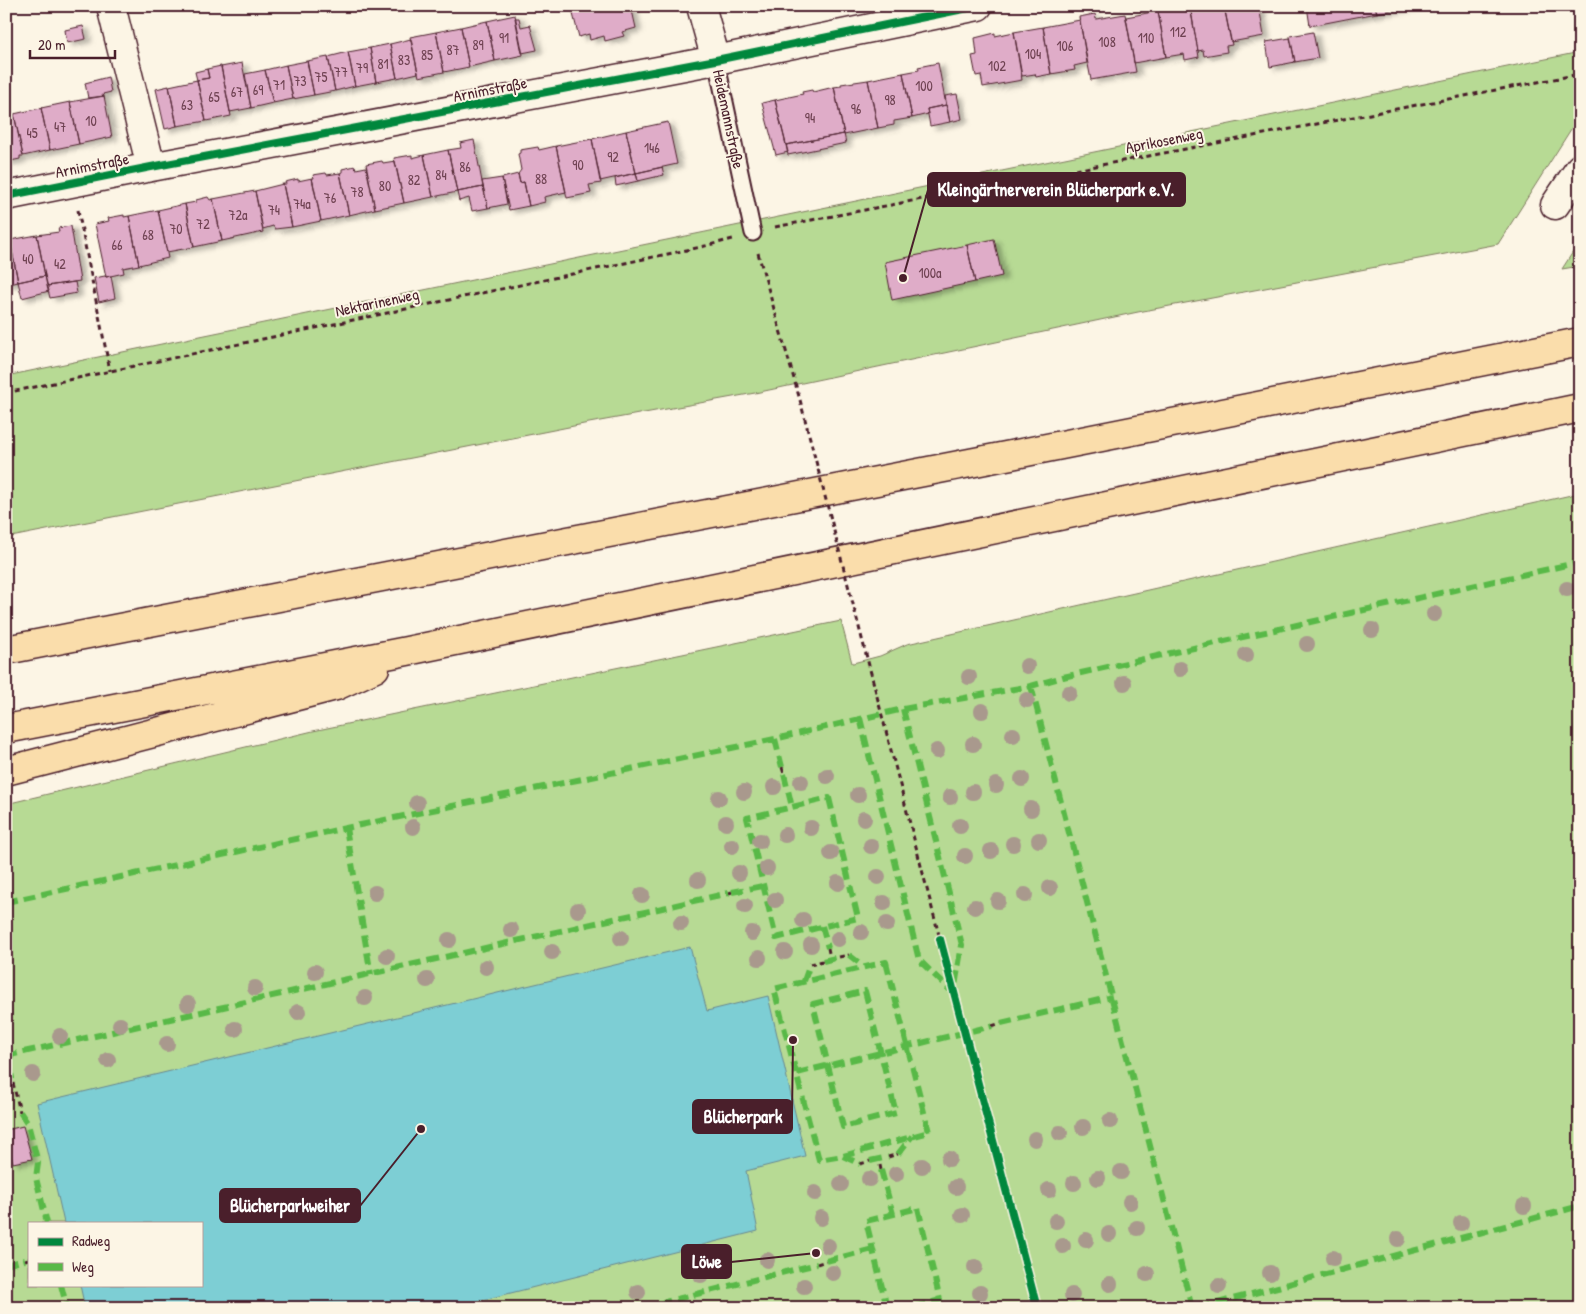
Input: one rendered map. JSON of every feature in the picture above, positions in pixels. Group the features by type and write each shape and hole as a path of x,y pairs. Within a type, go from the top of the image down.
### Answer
{"highway":[{"path":"6,650 1011,455 1580,342"},
{"path":"6,729 408,652 1580,408"},
{"path":"6,771 336,686 408,652"}],"street":[{"path":"110,6 151,167"},
{"name":"Heidemannstraße","path":"701,6 716,60"},
{"name":"Arnimstraße","path":"6,196 716,60 978,6"},
{"path":"1555,205 1580,168"}],"lane":[{"name":"Heidemannstraße","path":"716,60 753,233"}],"path":[{"path":"72,183 110,372"},
{"path":"753,233 763,277 800,400 940,939"},
{"path":"782,767 784,774"},
{"path":"828,948 829,953"},
{"path":"839,957 849,955"},
{"path":"810,964 823,961"},
{"path":"992,1026 1001,1023"},
{"path":"13,1083 20,1112"},
{"path":"888,1157 898,1154"},
{"path":"860,1164 870,1161"},
{"path":"880,1165 881,1170"},
{"path":"818,1264 826,1261"}],"green space":[{"path":"1580,52 1580,115 1498,244 1138,312 755,393 589,423 6,538 6,376"},
{"path":"1580,241 1580,266 1562,269"},
{"path":"1580,493 1580,1308 6,1308 6,804 313,731 841,621 852,663 880,656 907,644"}],"water":[{"path":"690,947 707,1011 768,996 805,1156 746,1171 758,1231 451,1308 85,1308 80,1286 202,1286 202,1222 64,1222 37,1103"}],"building":[{"path":"586,6 631,6 636,28 622,32 624,36 605,41 604,36 590,40 589,34 579,37 572,10"},
{"path":"1190,6 1199,57 1185,60 1184,54 1166,57 1158,11"},
{"path":"1190,6 1224,6 1232,45 1226,46 1227,52 1204,56 1203,50 1198,51"},
{"path":"1224,6 1259,6 1264,36 1231,42"},
{"path":"1307,6 1375,6 1377,13 1310,26"},
{"path":"1375,6 1412,6 1377,13"},
{"path":"1158,11 1166,57 1134,63 1126,17"},
{"path":"1095,14 1096,19 1125,14 1136,72 1091,80 1079,17"},
{"path":"515,15 523,55 495,61 487,21"},
{"path":"515,18 519,18 521,27 530,25 537,50 522,53"},
{"path":"1080,20 1087,63 1074,66 1075,70 1051,74 1043,27"},
{"path":"487,21 495,61 469,67 461,27"},
{"path":"83,26 86,39 67,43 65,30"},
{"path":"461,27 469,67 444,72 436,32"},
{"path":"1043,27 1051,74 1036,77 1035,74 1022,76 1014,32"},
{"path":"436,32 444,72 419,77 410,37"},
{"path":"1014,32 1022,80 983,87 981,75 976,76 972,56 977,55 975,38 995,33 995,36"},
{"path":"1313,32 1318,58 1295,62 1290,36"},
{"path":"1290,38 1295,62 1270,67 1266,42"},
{"path":"411,39 418,73 397,78 390,44"},
{"path":"390,44 397,78 376,82 370,48"},
{"path":"370,48 376,82 355,86 348,52"},
{"path":"348,52 355,86 335,91 328,57"},
{"path":"328,57 335,91 314,95 307,61"},
{"path":"307,61 314,95 293,99 286,65"},
{"path":"242,63 251,108 230,112 221,67"},
{"path":"938,63 946,105 927,109 928,114 912,118 903,73 919,70 918,67"},
{"path":"286,65 293,99 273,103 265,70"},
{"path":"221,66 231,116 206,121 197,80 209,78 207,69"},
{"path":"207,69 209,78 197,80 195,72"},
{"path":"265,70 273,103 251,108 245,74"},
{"path":"903,73 912,118 894,121 894,125 878,128 868,80"},
{"path":"108,77 111,92 103,94 104,96 88,98 85,83"},
{"path":"197,80 206,121 177,126 169,86"},
{"path":"868,80 878,128 844,135 834,87 841,86 841,84"},
{"path":"169,86 177,126 165,129 156,89"},
{"path":"834,87 844,134 786,145 775,100 803,94 802,92 812,90 813,92"},
{"path":"957,94 962,119 950,122 945,96"},
{"path":"104,96 112,137 79,144 70,102"},
{"path":"775,100 788,152 776,155 762,103"},
{"path":"70,102 79,144 50,150 41,108"},
{"path":"946,105 950,122 930,126 927,109"},
{"path":"41,108 50,150 23,156 14,114"},
{"path":"14,114 23,156 20,156 20,159 6,162 6,115"},
{"path":"668,122 677,164 636,173 626,131"},
{"path":"626,131 636,173 600,181 592,139"},
{"path":"844,134 846,143 788,155 786,145"},
{"path":"592,139 601,183 589,185 591,193 567,198 556,146"},
{"path":"474,140 483,187 457,192 448,150 461,148 460,143"},
{"path":"556,146 566,192 544,197 545,202 529,206 524,182 520,183 518,174 521,170 518,154 520,150 538,147 539,150"},
{"path":"448,150 457,192 433,197 424,155"},
{"path":"412,155 412,158 424,155 433,197 404,203 394,158"},
{"path":"382,161 383,163 395,161 404,203 375,209 366,164"},
{"path":"355,166 356,169 366,167 375,209 349,215 340,173 342,169"},
{"path":"662,167 664,175 638,181 636,173"},
{"path":"326,173 327,175 340,173 349,215 321,221 312,178 314,178 313,175"},
{"path":"636,173 638,181 616,186 615,178"},
{"path":"518,174 520,183 524,182 529,206 509,210 502,178"},
{"path":"312,178 321,221 292,227 283,184 298,179 298,181"},
{"path":"502,178 507,204 488,208 482,181"},
{"path":"283,184 292,227 275,229 273,226 263,229 255,191"},
{"path":"483,187 488,208 472,211 469,198 459,201 457,192"},
{"path":"255,191 263,232 222,241 213,199"},
{"path":"208,197 210,200 213,199 222,241 194,247 185,204"},
{"path":"185,204 194,247 167,252 158,210"},
{"path":"158,210 168,258 139,265 129,216"},
{"path":"124,215 124,217 129,216 139,265 123,268 124,273 106,277 95,224 109,221 108,218"},
{"path":"71,226 80,281 47,286 37,235 59,232 58,228"},
{"path":"37,235 45,276 18,282 10,240"},
{"path":"994,239 1002,276 975,282 967,245"},
{"path":"10,240 18,282 6,285 6,241"},
{"path":"967,245 975,282 892,300 885,262"},
{"path":"45,276 49,291 22,298 18,282"},
{"path":"111,276 115,298 99,302 94,278"},
{"path":"75,282 77,293 50,298 47,286"},
{"path":"23,1126 32,1159 13,1163 6,1138 6,1130"}],"marked path":[{"path":"6,902 346,828 775,739 903,709 1031,686 1063,677 1580,562"},
{"path":"1031,686 1192,1308"},
{"path":"903,709 962,945 955,986"},
{"path":"860,718 919,960 952,992"},
{"path":"775,739 782,767"},
{"path":"784,774 792,807"},
{"path":"829,798 858,918 776,938 747,818 829,798"},
{"path":"346,828 371,975"},
{"path":"732,892 763,886"},
{"path":"6,1056 729,893"},
{"path":"822,926 828,948"},
{"path":"849,955 863,966"},
{"path":"823,961 839,957"},
{"path":"886,962 929,1132 843,1156 819,1160 774,989 886,962"},
{"path":"804,981 810,964"},
{"path":"865,991 896,1113 843,1127 813,1004 865,991"},
{"path":"1001,1023 1112,997"},
{"path":"797,1073 992,1026"},
{"path":"6,1050 13,1083"},
{"path":"20,1112 28,1124 38,1163 36,1178 47,1222"},
{"path":"898,1154 912,1136"},
{"path":"843,1156 860,1164"},
{"path":"870,1161 888,1157"},
{"path":"881,1170 893,1214"},
{"path":"1199,1308 1580,1206"},
{"path":"887,1308 866,1221 918,1208 940,1300 910,1308"},
{"path":"826,1261 873,1249"},
{"path":"6,1265 25,1260"},
{"path":"641,1308 817,1264"},
{"path":"61,1286 67,1308"},
{"path":"6,1298 9,1308"}],"cycle path":[{"path":"6,196 716,60 978,6"},
{"path":"940,939 1037,1308"}],"place":[{"name":"Kleingärtnerverein Blücherpark e.V.","path":"903,278"},
{"name":"Blücherpark","path":"793,1040"},
{"name":"Blücherparkweiher","path":"421,1129"},
{"name":"Löwe","path":"816,1253"}]}
